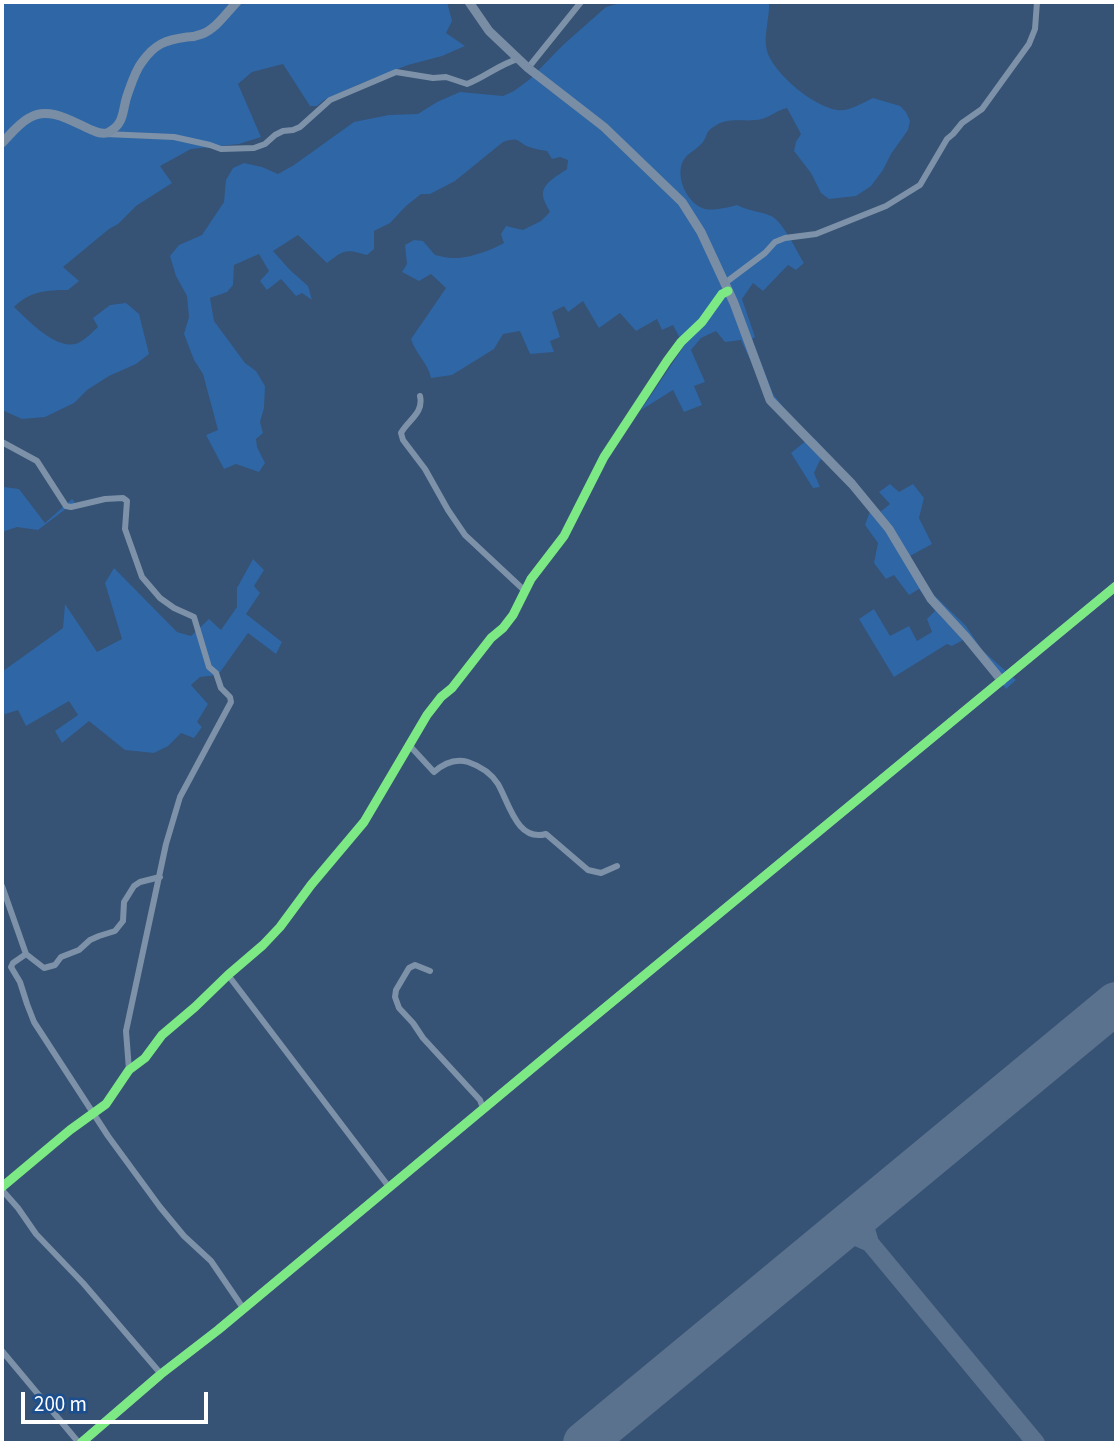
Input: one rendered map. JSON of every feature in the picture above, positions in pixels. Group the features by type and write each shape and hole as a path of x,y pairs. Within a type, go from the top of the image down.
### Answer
{"street":[{"path":"103,134 110,132 121,121 139,66 154,48 169,40 206,33 237,2"},
{"path":"469,2 489,31 518,59 604,127 680,199 701,232 727,287 770,400 852,484 890,529 934,604 966,637 1002,681"},
{"path":"528,68 581,2"},
{"path":"161,1374 83,1283 36,1234 2,1189 70,1130 109,1101 129,1070 145,1058 162,1035 280,927 364,822 427,715 513,615 539,568 564,536 599,465 667,361 727,287 775,242 816,234 886,206 920,185 947,139 962,123 982,109 1029,44 1035,29 1037,2"},
{"path":"2,144 30,117 47,113 71,119 103,134 174,136 221,149 254,148 265,145 283,131 300,127 330,100 396,72 433,78 446,77 467,84 518,59"},
{"path":"420,396 421,407 401,433 403,440 425,469 466,535 525,591"},
{"path":"2,442 37,461 66,506 105,499 123,498 127,502 125,529 142,577 160,598 194,617 209,667 216,673 221,688 230,697 231,702 180,797 166,844 126,1031 129,1070"},
{"path":"2,1351 80,1443 1116,586"},
{"path":"410,746 434,772 454,761 479,766 497,782 518,824 538,836 546,834 588,870 601,873 617,866"},
{"path":"2,886 26,954 44,968 55,965 61,957 79,950 90,940 115,931 123,920 124,902 134,886 160,877"},
{"path":"26,954 10,967 20,982 33,1020 108,1136 160,1207 184,1236 211,1261 243,1308"},
{"path":"429,971 415,965 409,968 396,990 399,1008 480,1100 483,1108"},
{"path":"228,975 389,1187"}],"shaded area":[{"path":"2,2 447,2 452,21 446,33 465,46 362,83 324,100 317,106 310,106 283,64 252,72 238,84 261,137 239,144 191,149 160,166 172,183 136,206 118,224 63,267 79,281 68,290 46,291 33,295 14,307 44,334 54,340 72,344 80,342 98,327 93,318 110,305 126,303 139,314 149,354 136,364 87,390 74,403 45,417 22,419 2,410"},
{"path":"624,2 769,2 767,51 778,69 796,88 817,102 837,110 851,108 873,98 900,106 906,112 910,121 908,130 871,186 856,196 829,199 821,193 811,173 794,151 801,134 787,108 762,119 726,121 712,128 701,145 683,161 682,182 693,202 705,209 737,205 771,216 785,230 804,263 796,270 788,265 763,291 753,283 742,299 755,337 752,339 773,394 799,427 816,440 880,512 890,504 879,492 890,484 899,492 913,484 924,498 919,518 932,544 910,556 932,593 966,626 982,650 1016,680 1006,689 988,665 963,640 952,646 947,644 894,677 859,619 874,609 890,636 909,626 917,641 932,632 927,619 935,611 919,589 909,595 894,575 886,579 874,563 878,543 865,525 871,508 825,458 820,460 814,473 820,487 813,488 791,453 807,440 769,401 741,340 725,342 716,331 701,338 691,350 705,382 694,386 702,405 684,412 673,390 641,410 684,346 673,325 662,330 657,319 636,331 620,313 599,328 583,301 568,312 564,306 552,312 560,337 550,341 554,352 530,354 520,331 503,334 494,349 452,375 431,378 411,339 446,288 431,274 419,281 402,272 407,264 405,245 414,240 423,241 435,255 465,257 504,243 501,234 506,226 523,230 541,221 550,212 543,191 567,169 568,160 560,157 552,159 547,151 529,147 516,140 503,142 455,181 430,194 421,194 390,223 374,231 374,249 367,255 346,251 327,263 298,235 273,251 308,286 312,300 302,293 296,296 281,279 267,290 260,281 269,271 259,254 234,265 233,285 227,292 210,298 214,321 245,363 256,371 265,386 260,422 263,433 256,439 265,463 259,472 236,464 224,469 206,435 218,430 203,374 194,360 184,334 189,317 187,296 176,276 170,256 179,245 202,235 224,202 226,180 233,168 244,163 278,174 354,122 389,115 418,114 460,92 503,96 530,79 606,7"},
{"path":"4,487 19,489 45,523 72,499 75,502 38,530 17,527 2,532"},
{"path":"253,559 264,570 254,586 260,593 246,614 282,642 276,654 248,633 218,675 200,677 191,685 208,704 197,722 202,727 194,738 181,733 168,746 154,753 125,750 89,721 62,743 55,731 78,715 69,701 26,726 18,710 2,715 2,670 63,628 65,604 97,652 122,639 105,583 114,568 177,632 191,636 209,619 221,630 237,607 237,588"}],"taxiway":[{"path":"866,1208 865,1226 870,1243"},
{"path":"837,1232 870,1243 1036,1443"}],"runway":[{"path":"584,1443 1116,1003"}],"cycle path":[{"path":"2,1187 70,1130 106,1104 129,1070 145,1058 162,1035 280,927 364,822 427,715 513,615 531,579 564,536 604,457 667,361 681,342 702,322 722,294 728,291"},
{"path":"81,1443 161,1374 218,1330 1116,586"}]}
